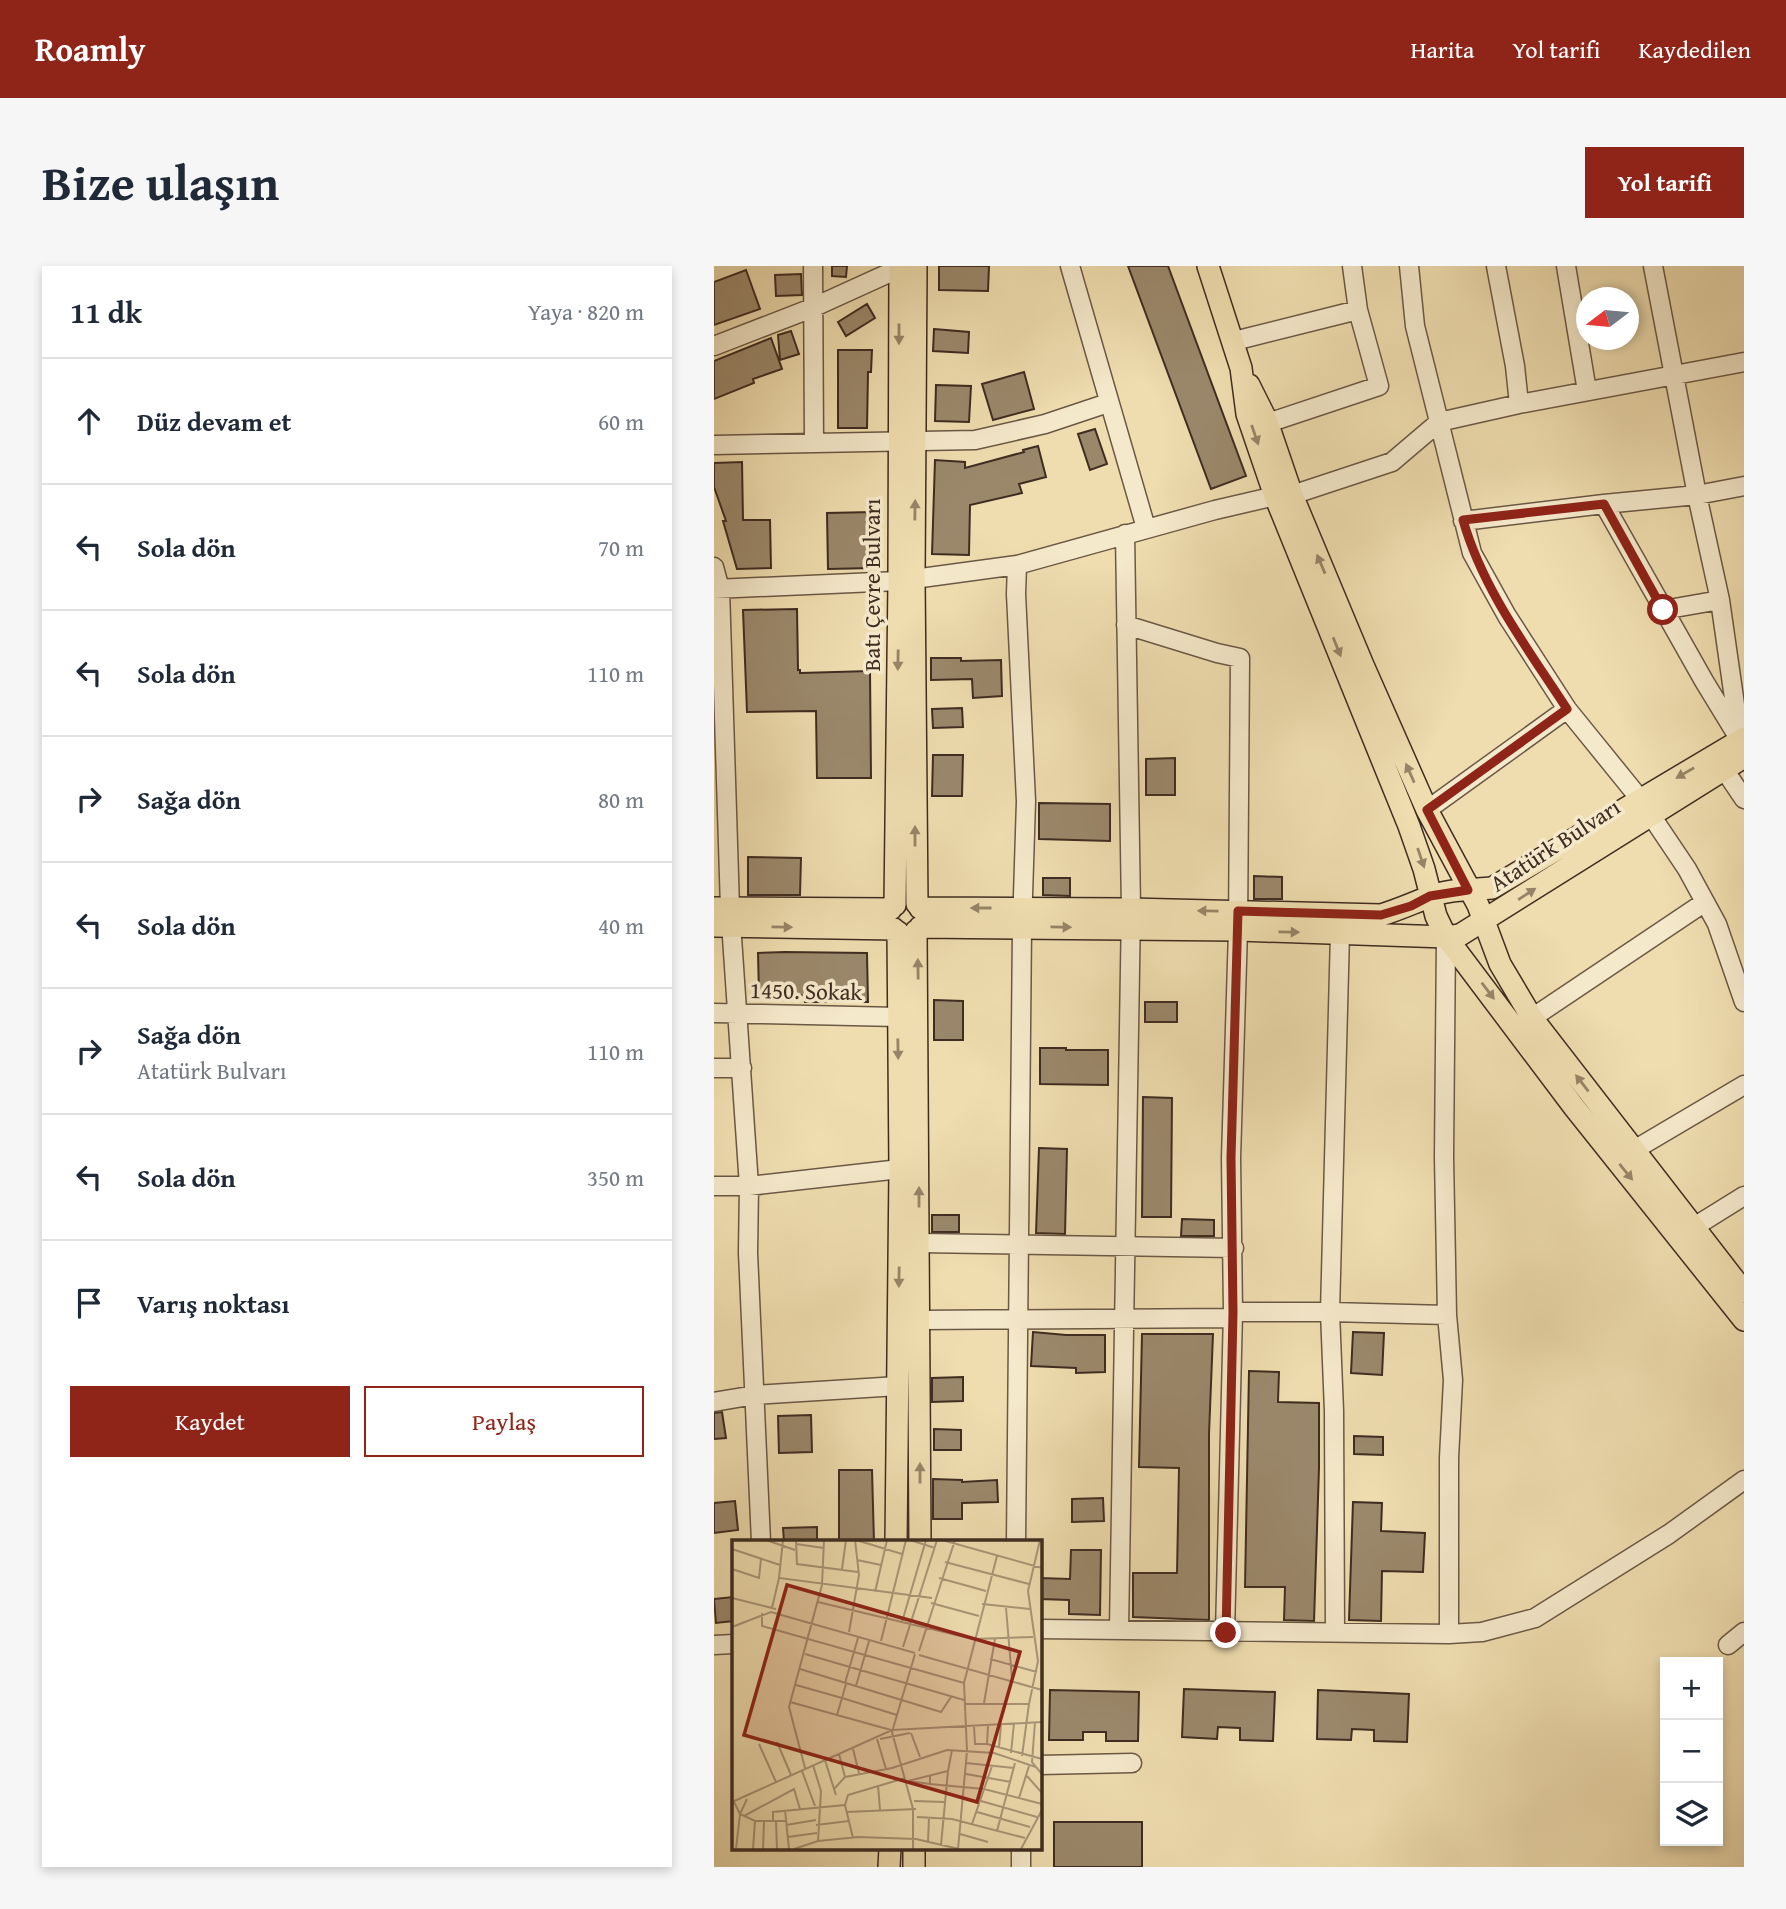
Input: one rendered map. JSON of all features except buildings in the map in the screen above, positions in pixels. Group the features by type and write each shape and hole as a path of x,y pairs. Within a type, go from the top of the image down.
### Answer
{"main road":[{"path":"1209,266 1241,368 1247,414 1427,810 1478,905 1500,964 1532,1018 1744,1292"},
{"name":"Batı Çevre Bulvarı","path":"905,267 908,442 906,918"},
{"path":"1241,368 1268,423 1284,496 1409,826 1430,896 1446,937 1574,1107 1744,1320"},
{"name":"Atatürk Bulvarı","path":"723,917 1023,917 1238,921 1381,915 1411,906 1430,896 1492,888 1646,807 1719,763 1743,745"},
{"name":"Atatürk Bulvarı","path":"1238,921 1340,933 1446,937 1460,934 1483,922 1646,807"},
{"path":"896,1540 900,1169 898,1017 906,918"},
{"path":"906,918 920,1243 920,1540"}],"street":[{"path":"813,266 814,443"},
{"path":"1070,266 1146,528"},
{"path":"1268,423 1379,386 1358,310 1352,266"},
{"path":"1409,266 1415,326 1472,553 1507,616 1567,709 1646,807 1687,869 1717,924 1744,1002"},
{"path":"1496,266 1515,366 1519,404"},
{"path":"1566,266 1587,391"},
{"path":"1653,266 1720,600 1743,745"},
{"path":"714,346 812,308 905,267"},
{"path":"1234,341 1358,310"},
{"path":"717,589 907,580 1017,565 1146,528 1284,496 1392,462 1439,422 1519,404 1744,362"},
{"path":"714,445 975,440 1045,424 1108,403"},
{"path":"1463,520 1697,495 1744,486"},
{"path":"1604,504 1743,745"},
{"path":"1119,1629 1130,919 1125,534"},
{"path":"1016,1540 1026,801 1016,594 1017,565"},
{"path":"714,567 717,589 723,917 738,1014 742,1068 749,1186 748,1253 761,1540"},
{"path":"1663,610 1720,600"},
{"path":"1126,625 1240,658 1238,921 1231,1158 1234,1248 1226,1633"},
{"path":"1427,810 1567,709"},
{"path":"1719,763 1744,799"},
{"path":"1532,1018 1705,902"},
{"path":"1335,1632 1331,1312 1340,933"},
{"path":"1446,937 1444,1157 1447,1315 1453,1380 1449,1458 1449,1634"},
{"name":"1450. Sokak","path":"714,1013 898,1017"},
{"path":"714,1068 742,1068"},
{"path":"1634,1150 1744,1086"},
{"path":"714,1186 749,1186 900,1169"},
{"path":"1693,1227 1744,1196"},
{"path":"920,1243 1234,1248"},
{"path":"920,1320 1125,1319 1331,1312 1447,1315"},
{"path":"714,1402 755,1395 898,1386"},
{"path":"1041,1629 1226,1633 1482,1632 1535,1618 1669,1534 1744,1480"},
{"path":"1728,1646 1744,1632"},
{"path":"714,1645 732,1644"},
{"path":"1041,1765 1132,1763"}],"route":[{"path":"1226,1633 1234,1248 1231,1158 1238,911 1381,915 1411,906 1430,896 1468,890 1427,810 1567,709 1507,616 1472,553 1463,520 1604,504 1663,610"}]}
